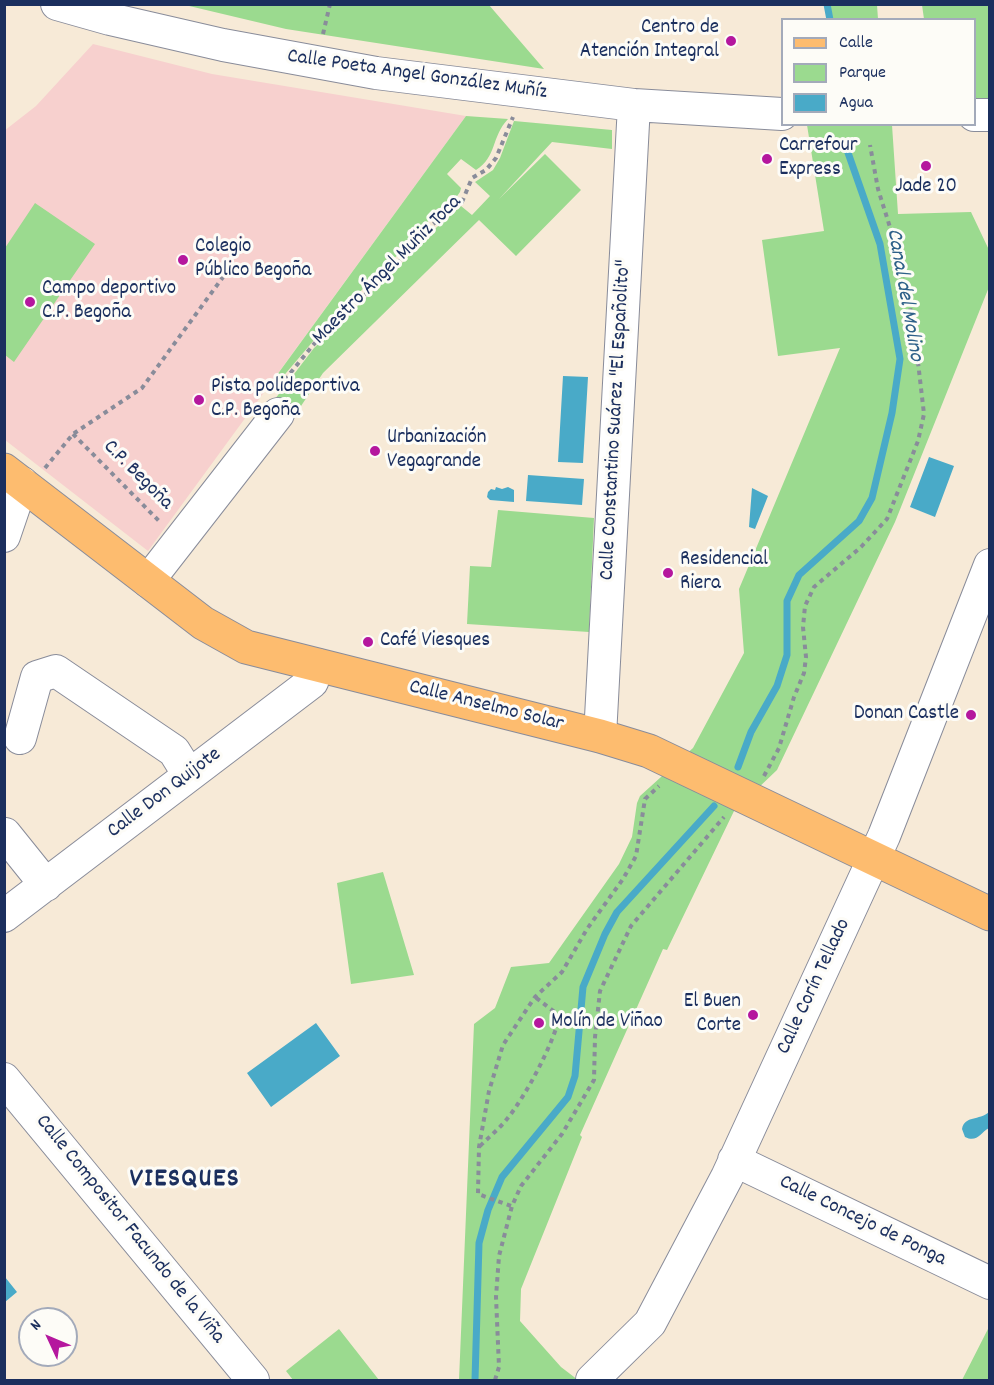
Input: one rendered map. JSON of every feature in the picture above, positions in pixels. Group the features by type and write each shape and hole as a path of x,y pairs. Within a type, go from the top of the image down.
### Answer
{"main road":[{"name":"Calle Anselmo Solar","path":"23,475 148,581 203,623 246,647 600,736 649,751 752,797 990,914"}],"street":[{"name":"Calle Poeta Angel González Muñíz","path":"57,4 110,19 223,45 376,73 634,105 781,114"},
{"name":"Calle Constantino Suárez \"El Españolito\"","path":"600,736 634,105"},
{"path":"148,581 278,414"},
{"path":"4,536 23,475"},
{"name":"Calle Corín Tellado","path":"592,1380 650,1323 734,1160 874,858 990,565"},
{"name":"Calle Don Quijote","path":"4,916 312,682 318,665"},
{"path":"20,738 37,677 56,671 174,751 189,775"},
{"path":"5,834 46,885"},
{"name":"Calle Compositor Facundo de la Viña","path":"4,1079 253,1380"},
{"name":"Calle Concejo de Ponga","path":"734,1160 990,1283"}],"path":[{"path":"323,34 330,4"},
{"name":"Maestro Ángel Muñiz Toca","path":"278,414 272,396 314,344 404,257 429,227 462,202 472,178 486,170 496,158 512,117 522,118"},
{"path":"495,1380 499,1367 496,1297 499,1256 512,1206 521,1185 562,1134 594,1080 595,1036 600,991 631,926 752,797 779,748 804,673 805,606 814,587 861,547 887,519 918,441 924,414 916,345 904,275 878,189 870,145"},
{"name":"C.P. Begoña","path":"23,475 73,434 142,388 223,277"},
{"name":"C.P. Begoña","path":"73,434 179,540"},
{"path":"512,1206 478,1194 479,1147 489,1091 503,1045 535,997 562,972 587,929 623,879 636,856 645,799 694,772"},
{"path":"479,1147 507,1119 529,1085 557,1028 560,1016 535,997"}],"shaded area":[{"name":"Colegio Público Begoña","path":"93,44 212,74 466,116 148,551 5,440 4,131 36,106"}],"green space":[{"path":"185,5 489,5 544,69 286,29"},
{"path":"827,5 877,5 878,18 830,18"},
{"path":"922,5 989,5 989,115 976,115 976,18 924,18"},
{"path":"466,116 508,119 483,165 476,170 461,159 447,174 461,188 455,199 425,224 412,241 332,319 269,393 266,390"},
{"path":"514,121 612,130 612,149 552,142 499,199 545,154 581,190 516,256 479,220 323,373 295,415 275,399 314,348 404,261 421,241 461,206 472,215 490,196 475,182 493,170"},
{"path":"807,126 892,126 898,214 971,212 989,250 989,287 895,522 777,770 734,811 667,950 663,949 580,1135 582,1137 521,1289 520,1321 561,1367 578,1380 459,1380 474,1024 495,1008 511,967 549,963 619,864 632,837 640,796 693,748 744,653 739,589 840,348 778,356 762,240 824,231"},
{"name":"Campo deportivo C.P. Begoña","path":"35,203 95,244 14,362 5,355 5,248"},
{"path":"498,510 594,518 589,632 467,624 470,566 491,567"},
{"path":"383,872 414,975 351,984 337,883"},
{"path":"989,1327 989,1380 962,1380"},
{"path":"339,1329 379,1380 293,1380 286,1371"}],"water":[{"path":"563,376 588,377 583,463 558,462"},
{"path":"929,457 954,466 935,517 910,507"},
{"path":"528,475 584,479 582,505 526,501"},
{"path":"496,487 502,489 508,487 514,490 514,502 490,500 487,497 488,492 491,489 495,490"},
{"path":"752,488 768,496 755,529 749,527"},
{"path":"316,1023 340,1056 271,1107 247,1073"},
{"path":"989,1112 989,1128 973,1139 965,1137 962,1129 966,1122"},
{"path":"5,1277 17,1292 4,1302"}],"waterway":[{"name":"Canal del Molino","path":"827,4 830,18"},
{"name":"Canal del Molino","path":"738,767 751,732 777,686 787,655 787,601 799,575 859,521 872,498 892,413 900,359 880,244 846,147"},
{"name":"Canal del Molino","path":"475,1380 479,1243 488,1210 502,1177 568,1097 575,1076 583,987 605,934 617,912 714,806"}],"place":[{"name":"Centro de Atención Integral","path":"731,41"},
{"name":"Carrefour Express","path":"767,159"},
{"name":"Jade 20","path":"926,166"},
{"name":"Colegio Público Begoña","path":"183,260"},
{"name":"Campo deportivo C.P. Begoña","path":"30,302"},
{"name":"Pista polideportiva C.P. Begoña","path":"199,400"},
{"name":"Urbanización Vegagrande","path":"375,451"},
{"name":"Residencial Riera","path":"668,573"},
{"name":"Café Viesques","path":"368,642"},
{"name":"Donan Castle","path":"971,715"},
{"name":"El Buen Corte","path":"753,1015"},
{"name":"Molín de Viñao","path":"539,1023"}],"district":[{"name":"VIESQUES","path":"185,1181"}]}
